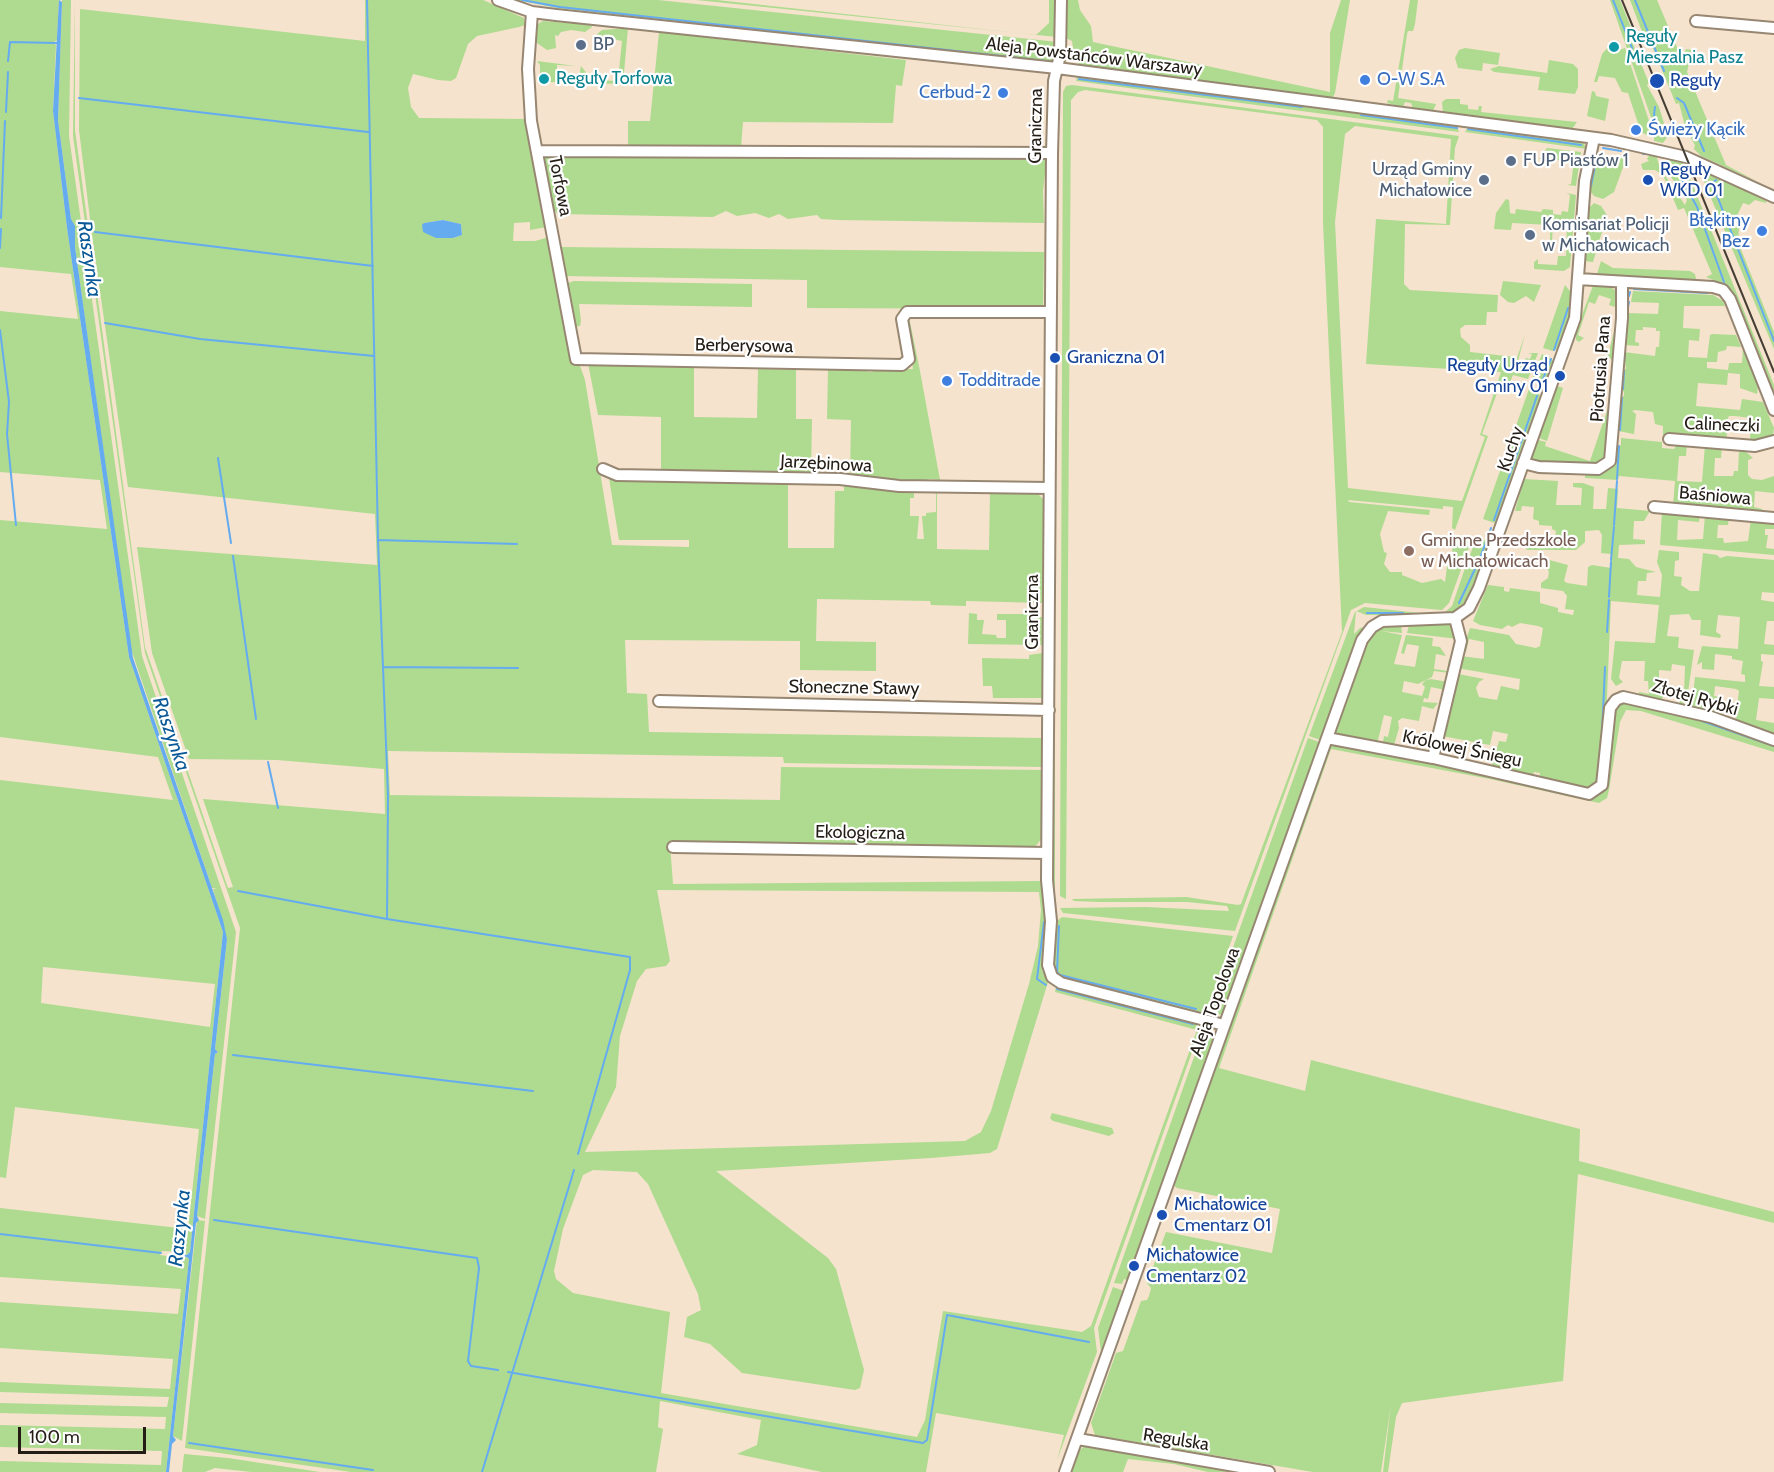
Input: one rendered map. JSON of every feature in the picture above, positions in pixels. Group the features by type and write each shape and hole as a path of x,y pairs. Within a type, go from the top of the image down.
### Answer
{"street":[{"name":"Aleja Powstańców Warszawy","path":"498,0 532,12 1057,68 1594,138 1686,157 1774,196"},
{"name":"Graniczna","path":"1061,0 1060,55 1054,81 1052,153 1047,853 1051,921 1048,965 1054,979 1224,1025"},
{"name":"Torfowa","path":"532,12 528,69 537,152 575,358 581,360"},
{"path":"1696,21 1774,28"},
{"name":"Kuchy","path":"1455,618 1468,608 1476,595 1575,318 1585,182 1594,138"},
{"path":"537,152 1052,153"},
{"path":"1578,279 1712,286 1724,291 1730,299 1774,410"},
{"name":"Piotrusia Pana","path":"1524,463 1539,467 1598,469 1606,465 1611,457 1622,318 1622,283"},
{"name":"Berberysowa","path":"581,360 905,365 909,359 902,316 908,312 1051,312"},
{"name":"Calineczki","path":"1669,439 1757,446 1774,441"},
{"name":"Jarzębinowa","path":"603,469 616,475 840,479 899,486 1049,488"},
{"name":"Baśniowa","path":"1654,507 1774,518"},
{"path":"1433,759 1461,641 1455,618"},
{"name":"Aleja Topolowa","path":"1065,1472 1362,640 1372,627 1387,620 1455,618"},
{"name":"Złotej Rybki","path":"1589,794 1597,791 1603,783 1611,708 1616,700 1628,697 1711,717 1774,740"},
{"name":"Słoneczne Stawy","path":"659,700 1049,710"},
{"name":"Królowej Śniegu","path":"1327,738 1589,794"},
{"name":"Ekologiczna","path":"673,847 1047,853"},
{"name":"Regulska","path":"1078,1439 1269,1472"}],"green space":[{"path":"0,0 59,0 57,40 53,43 56,45 53,111 67,228 129,657 223,932 190,1252 187,1255 185,1252 162,1251 160,1255 185,1259 186,1256 189,1259 166,1472 0,1472 0,1461 161,1465 162,1451 0,1447 0,1425 165,1429 166,1417 0,1413 0,1403 167,1407 169,1397 0,1392 0,1382 170,1389 173,1359 0,1348 0,1302 178,1314 181,1289 0,1277 0,1208 188,1229 199,1129 15,1107 6,1178 0,1177 0,780 173,800 158,757 0,737 0,520 107,529 100,480 0,472 0,311 78,319 71,274 0,267","holes":["43,967 215,984 210,1027 41,1003"]},
{"path":"62,0 71,0 69,136 142,656 236,932 205,1219 197,1216 215,1054 218,1052 215,1049 227,939 213,889 217,888 212,888 131,649 75,247 75,227 71,219 58,120"},
{"path":"75,0 75,130 145,647 228,888 233,887 203,799 385,814 384,769 277,760 189,759 152,653 137,547 377,565 375,514 128,487 79,130 80,9 365,41 365,0 483,0 524,18 525,25 477,36 468,44 456,78 451,81 413,74 408,88 411,107 419,118 528,119 547,227 530,230 530,222 514,223 513,241 535,241 549,237 572,363 579,363 585,380 612,545 689,547 689,540 619,540 609,478 788,482 788,548 834,548 835,491 844,491 844,483 885,490 914,490 914,498 910,498 910,516 919,516 917,539 924,539 922,516 936,512 936,494 933,491 937,491 937,549 989,550 990,492 1036,492 1043,499 1044,603 966,601 966,606 931,605 930,601 817,599 816,641 876,642 876,671 800,670 800,641 625,640 627,693 647,694 649,732 1043,738 1043,767 784,763 783,757 388,751 390,795 780,800 781,767 1044,770 1043,837 1034,848 670,844 673,884 1042,881 1046,913 1042,970 1048,982 997,1149 990,1153 931,1158 716,1171 828,1258 836,1269 864,1370 860,1388 855,1390 742,1373 710,1344 684,1337 687,1317 701,1310 698,1294 648,1184 637,1172 593,1170 583,1175 563,1229 554,1271 556,1279 573,1293 670,1312 661,1393 917,1437 925,1420 943,1311 1082,1332 1091,1326 1197,1030 1055,992 1056,987 1202,1024 1094,1328 1097,1352 1057,1460 1064,1435 936,1413 926,1472 822,1472 737,1454 757,1445 761,1420 660,1401 658,1427 663,1429 656,1472 351,1472 185,1448 240,928 145,653 73,136","holes":["443,220 461,224 462,235 453,238 436,238 424,223","657,890 1039,892 1041,910 1038,946 1029,984 991,1111 981,1132 965,1141 585,1152 616,1087 620,1036 637,981 646,969 666,966 670,961"]},
{"path":"517,0 658,0 1058,42 1054,61 1051,63 557,8"},
{"path":"696,0 717,0 1015,33"},
{"path":"1049,0 1058,0 1057,37 1036,35 1049,23"},
{"path":"1065,0 1078,0 1080,10 1091,26 1093,42 1330,92 1330,33 1341,0 1350,0 1335,93 1332,99 1078,66 1079,60 1074,54 1072,41 1066,38 1065,33"},
{"path":"1410,0 1418,0 1413,31 1408,31 1407,34 1398,98 1436,104 1433,111 1413,109 1411,103 1405,102 1403,107 1387,103 1388,100 1393,101"},
{"path":"1610,0 1620,0 1632,30 1628,32 1649,83 1647,85 1659,107 1667,133 1670,133 1663,143 1654,141 1654,126"},
{"path":"1630,0 1657,0 1682,59 1686,49 1692,50 1687,72 1726,165 1758,182 1701,156 1694,149 1695,145 1686,130 1679,103 1676,104 1648,36 1644,37"},
{"path":"543,21 591,25 592,27 585,32 571,30 561,32 558,36 555,35 556,48 547,50 534,41 536,25"},
{"path":"628,28 623,84 546,82 545,77 542,77 542,82 540,82 540,65 537,61 576,66 557,65 557,74 579,77 581,66 592,80 618,81 622,41 596,35 602,30"},
{"path":"659,32 906,60 902,86 896,85 893,123 743,122 741,148 628,148 628,121 650,121"},
{"path":"1610,45 1613,52 1625,48 1651,127 1650,137 1641,132 1628,93 1622,92 1615,78 1599,76 1597,82 1594,82 1602,54"},
{"path":"1465,48 1500,53 1498,65 1483,63 1482,71 1458,68 1455,58 1459,50"},
{"path":"1549,60 1573,64 1578,69 1578,87 1575,94 1538,90 1540,77 1494,72 1490,69 1499,66 1547,73"},
{"path":"1077,76 1456,124 1459,132 1076,81"},
{"path":"1066,86 1459,136 1455,148 1450,225 1405,224 1404,284 1410,290 1498,295 1497,312 1487,312 1486,325 1465,325 1460,329 1461,337 1470,345 1470,352 1515,357 1512,373 1525,334 1518,361 1523,363 1526,358 1530,359 1532,354 1528,353 1538,353 1528,379 1513,375 1508,387 1500,385 1482,434 1488,436 1455,530 1452,528 1453,507 1443,506 1443,509 1348,500 1349,502 1430,510 1429,515 1388,511 1380,534 1384,552 1387,553 1384,564 1390,572 1402,572 1402,575 1422,583 1441,579 1445,582 1448,559 1463,564 1449,603 1442,610 1365,603 1351,610 1235,931 1063,913 1060,908 1146,907 1229,911 1227,906 1187,902 1099,902 1072,899 1186,897 1241,904 1342,632 1323,223 1323,127 1317,120 1085,90 1078,92 1071,100 1066,899 1060,896 1063,92","holes":["1355,126 1451,139 1446,224 1376,219 1366,364 1501,372 1480,435 1485,437 1462,501 1348,488 1335,222 1345,134"]},
{"path":"1592,91 1596,96 1609,99 1605,121 1587,116"},
{"path":"1446,99 1460,99 1460,104 1468,105 1468,109 1478,110 1479,106 1482,106 1481,112 1577,122 1572,129 1443,113 1442,102"},
{"path":"1469,126 1582,141 1587,149 1465,132"},
{"path":"1547,148 1581,152 1576,186 1567,185 1571,184 1574,161 1539,159"},
{"path":"1650,154 1656,155 1660,168 1685,205 1687,200 1669,174 1667,164 1668,156 1683,161 1774,385 1774,399 1734,297 1725,285 1706,277 1712,274 1684,208 1678,210 1663,175 1655,170 1643,170 1641,164 1649,161 1647,159"},
{"path":"545,155 1047,157 1043,191 1044,223 838,220 821,219 817,215 788,219 779,214 769,218 755,213 737,216 726,211 713,217 558,214 551,207 543,157"},
{"path":"1599,155 1623,158 1625,162 1614,192 1603,199 1594,196 1589,190 1594,159"},
{"path":"1698,167 1766,201 1766,203 1755,200 1749,205 1743,203 1733,224 1739,227 1738,242 1774,332 1774,349"},
{"path":"1566,193 1576,195 1570,267 1564,271 1534,269 1534,262 1538,259 1538,264 1557,265 1558,256 1566,256 1567,226 1553,225 1552,242 1550,242 1550,225 1512,223 1511,230 1494,229 1496,213 1506,199 1509,200 1510,213 1515,214 1516,209 1541,212 1543,209 1553,210 1553,214 1561,215 1562,211 1568,212 1570,195"},
{"path":"1594,203 1601,206 1607,215 1593,262 1584,261 1587,210"},
{"path":"559,247 1044,252 1043,309 807,308 807,280 562,276"},
{"path":"1601,261 1613,268 1690,271 1695,274 1696,279 1690,281 1597,274"},
{"path":"574,281 752,284 752,307 579,304 580,326 574,327 565,284"},
{"path":"1503,281 1541,285 1534,302 1526,296 1514,303 1508,302 1500,295"},
{"path":"1594,283 1615,290 1618,308 1609,305 1611,299 1599,295 1595,304 1589,302 1578,335 1584,338 1579,342 1576,340 1576,331"},
{"path":"1565,285 1570,291 1570,299 1573,299 1571,315 1560,348 1553,351 1543,348"},
{"path":"1633,291 1713,295 1723,301 1725,306 1684,306 1683,328 1700,329 1699,341 1689,340 1688,357 1707,358 1712,334 1736,335 1741,347 1727,346 1726,350 1718,352 1717,362 1707,362 1707,368 1728,370 1729,363 1742,363 1743,348 1758,386 1757,394 1740,388 1740,374 1728,373 1727,385 1698,383 1696,406 1740,410 1742,399 1763,402 1774,428 1773,435 1768,440 1750,442 1751,418 1735,416 1729,416 1726,422 1727,440 1663,435 1663,426 1655,424 1653,412 1635,410 1632,411 1636,414 1634,434 1618,431 1620,397 1624,396 1620,387 1622,370 1626,369 1624,352 1655,356 1656,347 1659,347 1660,331 1656,331 1656,328 1643,327 1643,330 1636,330 1635,342 1639,343 1639,346 1625,345 1627,313 1658,314 1659,303 1631,302"},
{"path":"909,317 940,480 930,479 918,483 872,479 850,473 851,420 827,419 828,370 851,368 870,372 885,369 913,369 906,318"},
{"path":"1615,327 1617,327 1608,455 1599,465 1535,462 1532,457 1538,440 1546,442 1545,446 1590,461 1611,399 1613,361 1608,356"},
{"path":"1542,354 1552,359 1554,364 1548,379 1541,382 1532,379"},
{"path":"588,363 694,366 694,417 757,418 758,369 796,370 796,419 812,419 811,472 661,470 661,417 598,415"},
{"path":"1557,386 1563,388 1547,441 1539,438"},
{"path":"1529,389 1537,391 1541,398 1498,524 1483,519"},
{"path":"1621,438 1662,442 1662,448 1674,449 1678,443 1687,443 1686,456 1679,456 1677,481 1702,482 1705,445 1722,446 1721,458 1715,458 1714,476 1733,476 1734,471 1738,471 1739,452 1746,452 1753,458 1748,460 1748,475 1752,479 1762,480 1774,476 1774,493 1755,491 1754,507 1762,509 1765,514 1673,506 1675,481 1619,476 1618,480 1585,478 1585,473 1598,473 1615,448 1621,445"},
{"path":"1524,479 1558,481 1556,505 1581,505 1582,488 1573,487 1573,483 1583,483 1594,487 1593,509 1606,509 1608,488 1618,489 1617,508 1650,511 1644,521 1634,521 1633,539 1645,540 1645,544 1619,545 1618,558 1629,559 1636,567 1656,572 1647,573 1646,581 1638,581 1637,595 1660,597 1662,575 1657,562 1659,550 1679,552 1679,560 1675,561 1674,576 1682,577 1681,585 1690,591 1699,591 1703,553 1717,555 1720,558 1727,556 1774,560 1774,593 1762,592 1761,600 1774,602 1774,621 1767,621 1764,644 1774,645 1774,655 1761,654 1763,662 1759,686 1774,687 1774,699 1759,698 1756,720 1774,723 1774,736 1735,722 1739,691 1736,689 1715,686 1714,696 1719,697 1723,717 1695,709 1692,705 1695,677 1745,682 1745,675 1741,674 1743,661 1732,659 1732,656 1715,654 1714,670 1702,669 1702,662 1697,665 1702,646 1738,649 1740,617 1718,615 1716,632 1721,635 1720,638 1700,635 1701,620 1692,620 1689,614 1670,615 1667,636 1679,637 1678,648 1694,650 1687,699 1682,706 1679,702 1684,694 1685,666 1672,664 1671,671 1659,670 1659,685 1667,690 1661,701 1639,696 1639,692 1649,694 1648,681 1644,681 1645,661 1622,661 1619,678 1623,682 1616,686 1611,679 1615,641 1655,643 1659,605 1611,601 1605,744 1602,774 1596,787 1591,791 1582,791 1539,780 1540,773 1534,772 1532,779 1494,769 1492,765 1499,741 1506,742 1508,734 1493,731 1490,745 1442,736 1439,743 1454,680 1458,674 1484,679 1476,688 1479,697 1497,700 1501,686 1519,690 1520,679 1457,668 1461,656 1484,659 1484,642 1469,639 1466,652 1462,651 1470,628 1509,635 1516,644 1536,648 1540,646 1543,628 1538,626 1520,623 1512,627 1508,625 1502,629 1480,625 1473,621 1488,585 1504,587 1504,591 1509,592 1510,588 1540,592 1540,603 1558,608 1558,612 1573,615 1574,610 1565,609 1567,596 1563,591 1541,588 1541,583 1548,578 1549,572 1545,565 1539,567 1538,557 1568,565 1564,581 1567,583 1587,586 1588,567 1592,565 1611,568 1611,554 1601,553 1602,535 1599,530 1585,531 1585,542 1576,550 1526,550 1531,536 1555,539 1556,531 1552,529 1552,526 1539,525 1539,521 1533,519 1534,507 1522,506 1521,511 1515,511"},
{"path":"1662,512 1700,515 1699,522 1678,520 1677,540 1703,539 1705,515 1729,518 1728,525 1718,525 1717,538 1723,538 1724,543 1748,541 1751,519 1774,521 1774,529 1765,529 1765,535 1768,535 1766,548 1774,549 1774,555 1660,545"},
{"path":"1451,534 1471,541 1464,562 1448,556 1452,555"},
{"path":"1477,536 1490,543 1482,568 1467,563"},
{"path":"1466,565 1481,571 1468,599 1454,612 1438,615 1452,606"},
{"path":"1364,607 1438,615 1366,615 1356,611"},
{"path":"1356,611 1354,634 1360,628 1368,626 1323,741 1309,736"},
{"path":"969,613 977,614 977,620 984,620 982,634 996,635 997,638 1006,638 1006,620 997,620 997,614 1029,614 1030,617 1043,617 1043,645 968,644"},
{"path":"1055,620 1055,895 1051,888 1053,623"},
{"path":"1450,624 1458,639 1407,633 1409,625"},
{"path":"1401,625 1402,633 1381,631 1402,635 1394,664 1415,667 1419,646 1407,644 1404,654 1401,653 1406,635 1433,638 1432,646 1440,647 1446,656 1436,654 1434,669 1447,671 1449,659 1453,660 1449,673 1434,671 1432,677 1426,680 1448,682 1445,690 1431,687 1428,699 1424,698 1423,702 1438,703 1433,709 1422,706 1419,721 1402,718 1398,721 1399,728 1394,745 1383,742 1384,736 1388,737 1392,717 1384,715 1377,744 1333,734 1365,643 1381,628","holes":["1426,680 1422,684 1425,687 1422,696 1402,692 1404,681 1418,684"]},
{"path":"1043,653 1045,656 1045,697 993,698 992,686 983,686 982,658 1029,659 1029,655"},
{"path":"1621,701 1709,720 1774,744 1774,752 1641,711 1626,710 1620,722 1607,798 1599,803 1490,779 1331,749 1219,1068 1305,1091 1311,1060 1580,1129 1579,1161 1774,1212 1774,1223 1578,1174 1563,1381 1402,1403 1396,1417 1388,1472 1383,1472 1391,1404 1381,1472 1313,1472 1095,1435 1091,1423 1116,1353 1123,1351 1141,1301 1147,1300 1149,1296 1151,1288 1147,1283 1166,1232 1272,1253 1280,1209 1177,1188 1172,1184 1328,746 1332,743 1595,796 1613,710"},
{"path":"1308,738 1322,743 1223,1014 1208,1017"},
{"path":"1062,917 1233,936 1205,1015 1057,975 1052,962 1056,922"},
{"path":"1205,1026 1211,1029 1215,1042 1127,1280 1124,1279 1122,1284 1114,1283"},
{"path":"1052,1113 1112,1128 1114,1133 1109,1136 1053,1121 1050,1118"},
{"path":"197,1220 205,1221 182,1441 173,1436"},
{"path":"1113,1287 1127,1292 1085,1408 1081,1407 1101,1352 1098,1328"},
{"path":"1085,1446 1248,1472 1208,1472 1174,1464 1128,1459 1123,1472 1069,1472 1077,1452"},
{"path":"184,1454 228,1458 320,1472 251,1472 215,1468 205,1472 182,1472"}],"water":[{"path":"59,0 62,2 58,120 71,219 75,226 75,247 133,658 223,920 227,939 215,1049 218,1052 215,1054 197,1216 199,1220 196,1223 173,1436 176,1440 172,1444 169,1472 166,1472 189,1259 186,1256 190,1252 223,932 129,657 67,228 53,111"},
{"path":"443,220 461,224 462,235 453,238 436,238 423,232 424,223"}],"waterway":[{"path":"367,0 378,540 388,795 387,919"},
{"path":"522,0 560,7 1046,61"},
{"path":"1613,0 1632,48"},
{"path":"1635,0 1664,71"},
{"path":"8,61 10,42 57,43"},
{"path":"6,112 8,72"},
{"path":"1673,87 1680,75"},
{"path":"1079,79 1302,107"},
{"path":"79,98 368,132"},
{"path":"1677,98 1684,103 1704,151"},
{"path":"1655,107 1654,115 1662,135"},
{"path":"1361,115 1457,128"},
{"path":"1,218 5,121"},
{"path":"1468,129 1581,145"},
{"path":"1603,148 1621,151"},
{"path":"1591,186 1596,161"},
{"path":"1674,165 1697,207 1724,282"},
{"path":"1716,180 1712,183 1774,341"},
{"path":"0,248 1,229"},
{"name":"Raszynka","path":"95,232 373,266"},
{"path":"1634,289 1707,293"},
{"path":"1629,296 1630,292"},
{"path":"1628,307 1629,302"},
{"path":"1554,350 1568,308"},
{"path":"1625,344 1628,314"},
{"path":"105,323 200,339 374,356"},
{"path":"0,330 9,402 7,434 16,525"},
{"path":"1624,362 1625,353"},
{"path":"1543,379 1551,359"},
{"path":"1623,389 1624,371"},
{"path":"1494,520 1537,396"},
{"path":"1620,430 1622,398"},
{"path":"1617,479 1619,446"},
{"path":"218,458 231,543"},
{"path":"1614,525 1617,481"},
{"path":"1611,560 1614,527"},
{"path":"378,540 517,544"},
{"path":"1477,566 1486,542"},
{"path":"233,556 256,719"},
{"path":"1609,597 1611,562"},
{"path":"1459,603 1475,569"},
{"path":"1607,632 1609,600"},
{"path":"1367,613 1403,613"},
{"path":"383,667 518,668"},
{"path":"1602,735 1605,667"},
{"path":"1702,721 1774,746"},
{"path":"268,762 278,808"},
{"path":"238,891 387,919 630,957 630,970 578,1154"},
{"path":"1044,922 1037,979 1046,985"},
{"path":"1059,926 1057,972 1060,975 1196,1009"},
{"path":"1057,989 1193,1024"},
{"path":"233,1055 533,1091"},
{"path":"482,1472 574,1170"},
{"path":"214,1220 477,1258 479,1268 468,1361 471,1366 498,1370"},
{"name":"Raszynka","path":"0,1234 161,1253"},
{"name":"Raszynka","path":"170,1254 188,1256"},
{"path":"508,1372 923,1443 927,1440 947,1315 1089,1342"},
{"path":"189,1443 373,1470"}],"railway":[{"path":"1622,0 1774,372"}],"place":[{"name":"BP","path":"581,45"},
{"name":"Reguły Mieszalnia Pasz","path":"1614,47"},
{"name":"Reguły Torfowa","path":"544,79"},
{"name":"O-W S.A","path":"1365,80"},
{"name":"Reguły","path":"1657,81"},
{"name":"Cerbud-2","path":"1003,93"},
{"name":"Świeży Kącik","path":"1636,130"},
{"name":"FUP Piastów 1","path":"1511,161"},
{"name":"Urząd Gminy Michałowice","path":"1484,180"},
{"name":"Reguły WKD 01","path":"1648,180"},
{"name":"Błękitny Bez","path":"1762,231"},
{"name":"Komisariat Policji w Michałowicach","path":"1530,235"},
{"name":"Graniczna 01","path":"1055,358"},
{"name":"Reguły Urząd Gminy 01","path":"1560,376"},
{"name":"Todditrade","path":"947,381"},
{"name":"Gminne Przedszkole w Michałowicach","path":"1409,551"},
{"name":"Michałowice Cmentarz 01","path":"1162,1215"},
{"name":"Michałowice Cmentarz 02","path":"1134,1266"}]}
